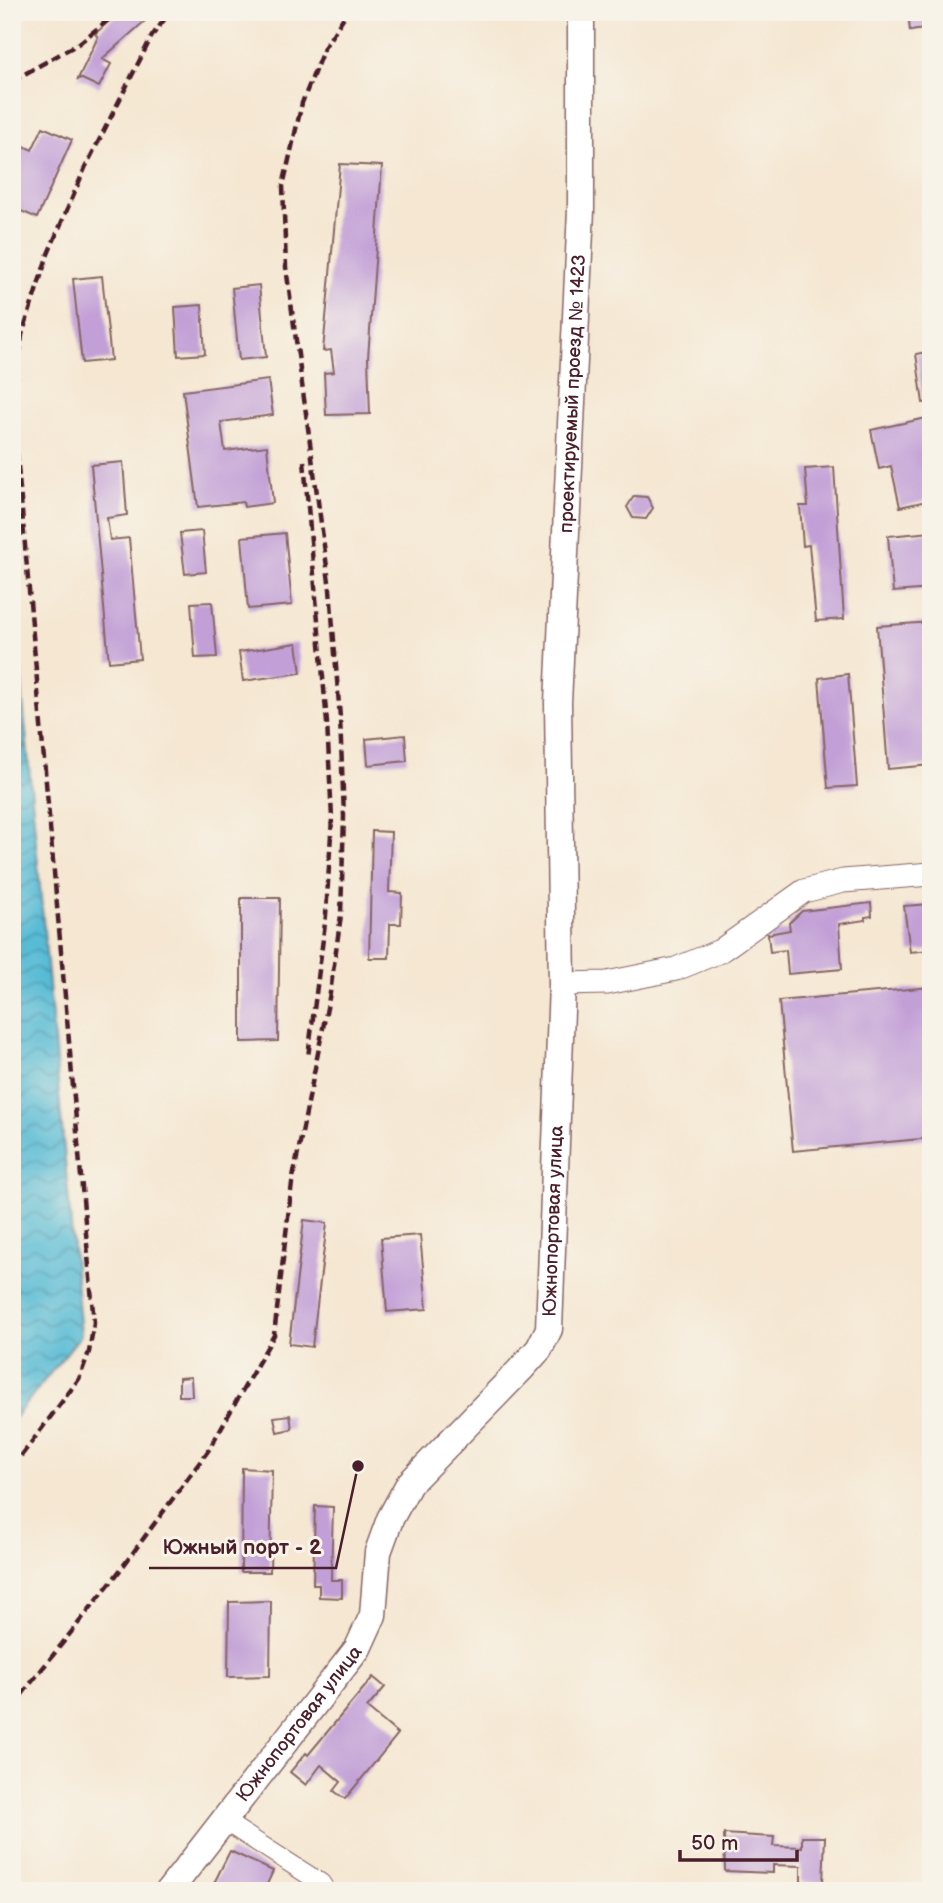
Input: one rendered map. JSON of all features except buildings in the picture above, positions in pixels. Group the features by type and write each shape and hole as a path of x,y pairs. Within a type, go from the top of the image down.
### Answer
{"main road":[{"name":"проектируемый проезд № 1423","path":"562,984 558,689 581,210 582,12"},
{"name":"Южнопортовая улица","path":"169,1891 358,1648 373,1615 378,1552 390,1519 409,1484 520,1370 538,1349 549,1329 562,984"}],"street":[{"path":"562,984 607,983 677,969 719,951 804,891 843,881 931,874"},
{"path":"224,1821 321,1883 326,1891"}],"water":[{"path":"12,580 81,1335 12,1421"}],"railway":[{"path":"12,81 78,44 118,12"},
{"path":"12,1468 79,1379 89,1352 94,1323 13,410 22,335 48,254 85,168 152,36 170,12"},
{"path":"12,1707 118,1573 208,1451 274,1335 292,1183 330,993 341,915 344,816 330,589 286,267 283,186 302,103 324,48 347,12"},
{"path":"304,461 327,723 332,818 326,915 308,1057"}],"place":[{"name":"Южный порт - 2","path":"358,1466"}]}
